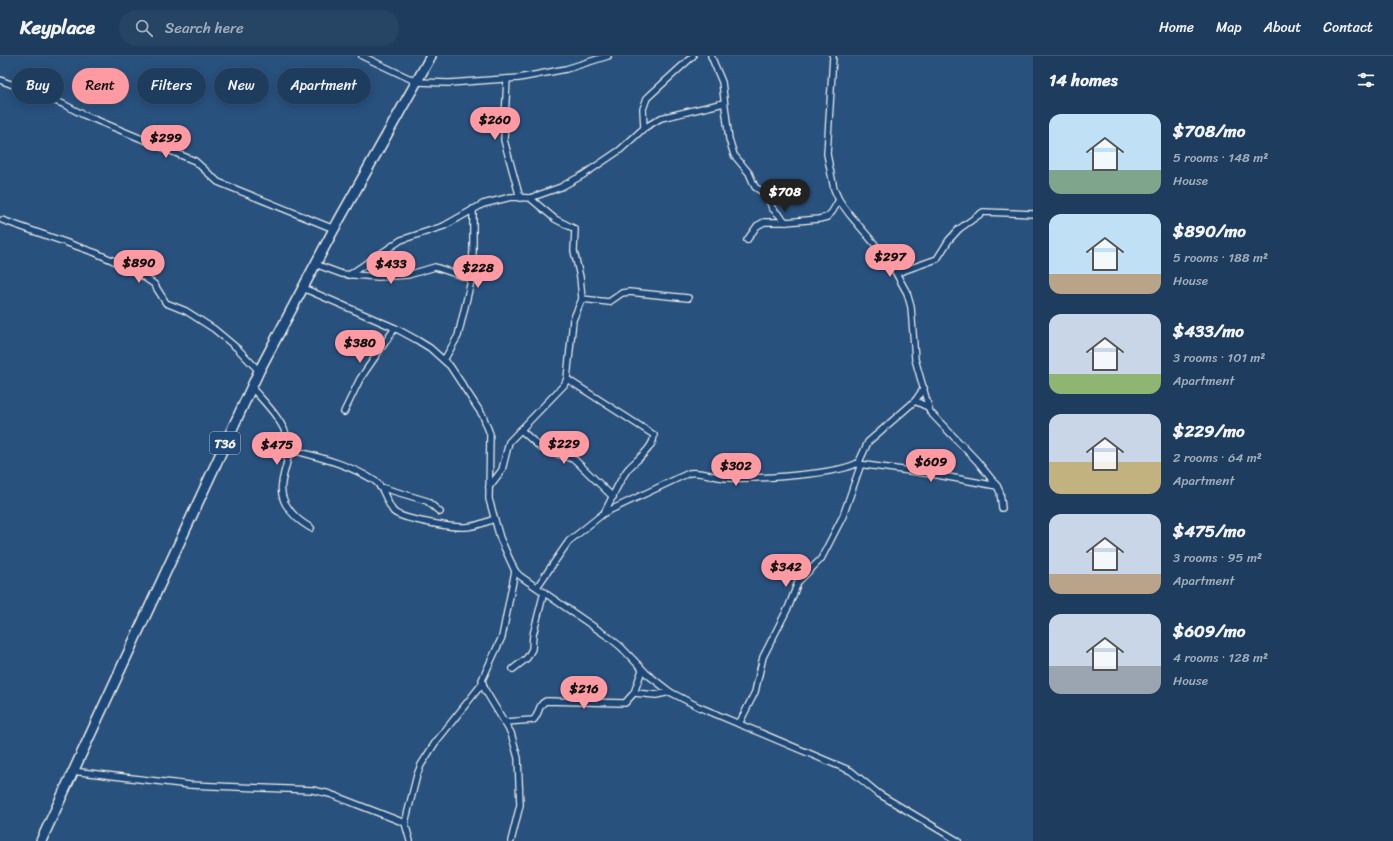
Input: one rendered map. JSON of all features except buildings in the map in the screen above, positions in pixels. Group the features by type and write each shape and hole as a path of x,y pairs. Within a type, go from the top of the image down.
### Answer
{"highway":[{"name":"T36","path":"40,841 259,371 334,229 431,56"}],"street":[{"path":"362,56 417,82 449,83 507,79 566,69 608,56"},
{"path":"644,128 643,109 646,98 693,56"},
{"path":"711,56 722,82 728,139 734,155 749,173 755,188 767,195 772,208 786,222"},
{"path":"833,56 827,154 830,176 839,200 890,262 907,293 911,307 913,348 928,408"},
{"path":"507,79 504,140 520,198"},
{"path":"0,80 53,99 84,115 196,161 218,182 334,229"},
{"path":"349,276 400,240 444,226 473,209 508,198 530,198 561,187 583,175 620,150 644,128 669,115 724,103"},
{"path":"489,486 502,470 509,442 564,385 567,379 573,320 582,299 582,285 574,251 575,229 555,218 530,198"},
{"path":"747,240 757,226 764,222 786,222 827,217 832,212 839,200"},
{"path":"444,360 458,336 471,279 474,251 473,209"},
{"path":"897,273 937,259 945,246 959,229 984,212 1033,214"},
{"path":"2,220 96,253 132,269 154,284 166,303 186,311 214,329 238,349 259,371"},
{"path":"315,264 349,276 408,275 435,267 471,279"},
{"path":"303,288 395,328 430,348 444,360 467,390 483,416 490,434 489,499 500,538 515,571 520,576 610,638 642,670 670,692 739,724 850,771 879,794 958,841"},
{"path":"582,299 609,302 622,293 629,292 688,298"},
{"path":"344,412 360,379 395,328"},
{"path":"567,379 654,435 654,439 649,446 625,474 604,513"},
{"path":"252,388 270,408 283,428 289,449 287,465 280,487 281,496 291,514 311,528"},
{"path":"739,724 754,692 763,657 789,606 798,582 821,559 843,516 859,464 868,442 915,401 924,388"},
{"path":"915,401 928,408 997,486 1000,492 1002,508"},
{"path":"521,430 542,448 575,460 613,497"},
{"path":"289,449 329,459 372,479 380,487 392,510 402,516 449,527 475,526 494,519"},
{"path":"537,587 569,541 604,513 689,473 703,472 729,478 767,478 840,469 859,464 932,474 997,486"},
{"path":"380,487 427,501 440,512"},
{"path":"410,841 405,823 417,774 421,765 438,739 482,684 483,677 502,638 515,571"},
{"path":"513,669 526,658 532,649 533,635 544,592"},
{"path":"505,722 536,719 540,705 546,701 618,704 629,700 634,693 642,670"},
{"path":"482,684 511,733 518,758 520,805 511,841"},
{"path":"634,693 656,696 670,692"},
{"path":"72,771 190,785 313,790 330,794 405,823"}]}
